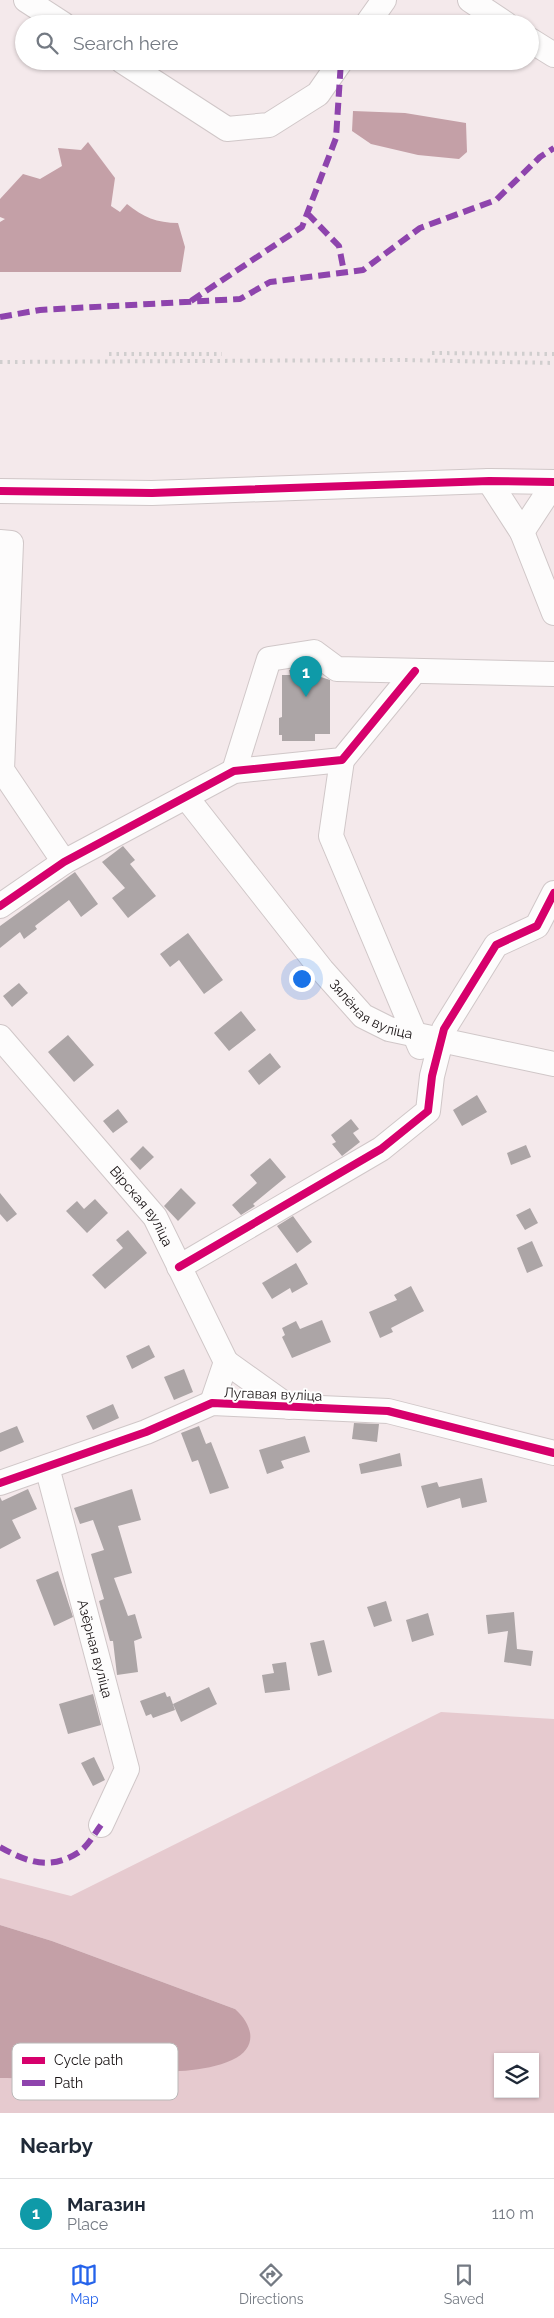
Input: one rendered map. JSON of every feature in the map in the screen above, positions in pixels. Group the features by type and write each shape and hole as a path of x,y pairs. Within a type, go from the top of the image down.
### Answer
{"street":[{"path":"26,0 49,15"},
{"path":"373,15 384,0"},
{"path":"470,0 492,15"},
{"path":"539,46 554,55"},
{"path":"136,70 227,130 269,125 318,94 335,70"},
{"path":"0,491 152,493 489,481 554,482"},
{"path":"489,481 522,532 554,613"},
{"path":"522,532 554,482"},
{"path":"0,542 11,543 2,770 64,862"},
{"path":"234,771 269,659 314,652 337,669 554,674"},
{"path":"414,671 342,760 331,836 432,1076"},
{"path":"0,906 64,862 234,771 342,760"},
{"name":"Зялёная вуліца","path":"186,796 322,970 363,1016 389,1029 554,1064"},
{"path":"179,1267 381,1149 428,1111 432,1076 444,1029 496,946 537,926 554,893"},
{"name":"Вірская вуліца","path":"0,1037 155,1217 226,1362"},
{"path":"212,1404 226,1362"},
{"name":"Лугавая вуліца","path":"226,1362 289,1407"},
{"name":"Лугавая вуліца","path":"0,1483 146,1432 212,1404 388,1411 554,1453"},
{"name":"Азёрная вуліца","path":"47,1468 127,1769 101,1825"}],"shaded area":[{"path":"353,111 405,113 466,123 467,152 459,159 418,155 371,144 352,131"},
{"path":"88,142 115,178 111,206 120,212 127,204 151,218 163,222 178,223 185,247 181,272 0,272 0,222 5,219 0,217 0,199 23,174 40,179 62,166 58,148 81,150"},
{"path":"441,1712 554,1719 554,2113 0,2113 0,2078 12,2077 12,2100 178,2100 178,2070 194,2069 235,2009 52,1941 0,1925 0,1878 71,1896"},
{"path":"0,1925 52,1941 235,2009 246,2022 249,2029 249,2043 246,2049 232,2060 210,2067 178,2071 178,2043 12,2043 12,2078 0,2078"}],"building":[{"path":"306,667 306,670 316,670 321,677 330,680 330,734 315,734 315,741 282,741 282,735 279,735 279,718 282,717 282,675 290,675 289,670"},
{"path":"123,846 135,860 130,864 156,896 128,918 112,898 125,888 102,862"},
{"path":"75,872 98,904 81,917 69,900 35,926 37,929 24,939 20,932 0,948 0,926"},
{"path":"188,933 223,980 204,994 179,960 170,967 160,954"},
{"path":"19,983 28,993 12,1007 3,996"},
{"path":"241,1011 256,1030 229,1051 214,1033"},
{"path":"68,1035 94,1065 74,1082 48,1052"},
{"path":"270,1053 281,1067 259,1085 248,1071"},
{"path":"477,1095 487,1112 462,1126 453,1110"},
{"path":"118,1109 128,1122 113,1133 103,1121"},
{"path":"351,1119 359,1129 353,1133 360,1142 342,1156 332,1144 336,1142 331,1135"},
{"path":"526,1145 531,1157 511,1165 507,1153"},
{"path":"143,1146 154,1157 140,1170 130,1159"},
{"path":"270,1158 286,1177 253,1204 255,1206 241,1215 232,1205 257,1183 250,1175"},
{"path":"181,1188 196,1203 178,1221 164,1206"},
{"path":"0,1193 17,1214 7,1222 0,1214"},
{"path":"95,1199 108,1213 87,1233 66,1211 77,1201 84,1209"},
{"path":"530,1208 538,1223 525,1230 516,1215"},
{"path":"293,1216 312,1242 297,1253 277,1226"},
{"path":"128,1230 147,1253 105,1289 92,1275 123,1248 116,1240"},
{"path":"532,1241 543,1266 527,1273 517,1248"},
{"path":"296,1263 308,1284 292,1293 290,1288 272,1299 262,1283"},
{"path":"411,1286 424,1311 391,1328 393,1332 380,1338 369,1312 397,1300 394,1295"},
{"path":"322,1320 331,1342 292,1358 282,1337 285,1335 282,1328 296,1321 300,1329"},
{"path":"149,1345 155,1357 132,1369 126,1356"},
{"path":"184,1369 193,1392 174,1400 164,1377"},
{"path":"113,1404 119,1418 93,1430 86,1416"},
{"path":"354,1423 379,1424 377,1442 352,1439"},
{"path":"17,1426 24,1442 0,1452 0,1433"},
{"path":"199,1426 206,1444 211,1442 229,1488 210,1494 198,1460 192,1462 181,1433"},
{"path":"305,1436 310,1452 281,1461 284,1468 267,1474 259,1450"},
{"path":"400,1453 402,1466 361,1474 359,1464"},
{"path":"482,1478 487,1502 462,1508 460,1498 427,1508 421,1486 437,1482 439,1487"},
{"path":"28,1489 37,1509 12,1520 21,1538 0,1549 0,1497 2,1501"},
{"path":"132,1489 141,1520 118,1526 132,1573 114,1578 128,1616 135,1614 142,1638 134,1641 138,1672 117,1675 113,1641 110,1641 99,1601 104,1599 91,1554 104,1550 93,1520 80,1524 74,1508"},
{"path":"58,1571 73,1617 54,1626 36,1580"},
{"path":"386,1601 392,1621 374,1627 367,1607"},
{"path":"514,1612 517,1649 533,1651 531,1666 504,1662 508,1631 488,1634 486,1615"},
{"path":"428,1613 434,1635 412,1642 406,1620"},
{"path":"324,1640 332,1672 318,1676 310,1643"},
{"path":"286,1662 290,1690 265,1693 262,1675 274,1673 272,1664"},
{"path":"209,1687 217,1704 181,1722 173,1704"},
{"path":"165,1692 167,1697 170,1696 175,1710 153,1718 151,1714 146,1716 140,1701"},
{"path":"93,1694 101,1725 68,1734 59,1704"},
{"path":"94,1757 105,1780 93,1786 81,1763"}],"railway":[{"path":"432,353 554,354"},
{"path":"109,354 222,354"},
{"path":"0,362 403,360 554,363"}],"marked path":[{"path":"191,301 302,227 336,138 340,70"},
{"path":"0,317 40,310 240,299 270,282 363,270 420,228 496,200 540,157 554,148"},
{"path":"307,213 339,246 344,272"},
{"path":"0,1847 29,1860 48,1863 58,1861 79,1852 101,1825"}],"cycle path":[{"path":"0,491 152,493 489,481 554,482"},
{"path":"0,906 64,862 234,771 342,760 415,671"},
{"path":"179,1267 381,1149 428,1111 432,1076 444,1029 496,945 537,926 554,893"},
{"path":"0,1483 146,1432 212,1403 388,1411 554,1453"}],"place":[{"name":"Магазин","path":"306,697"}]}
